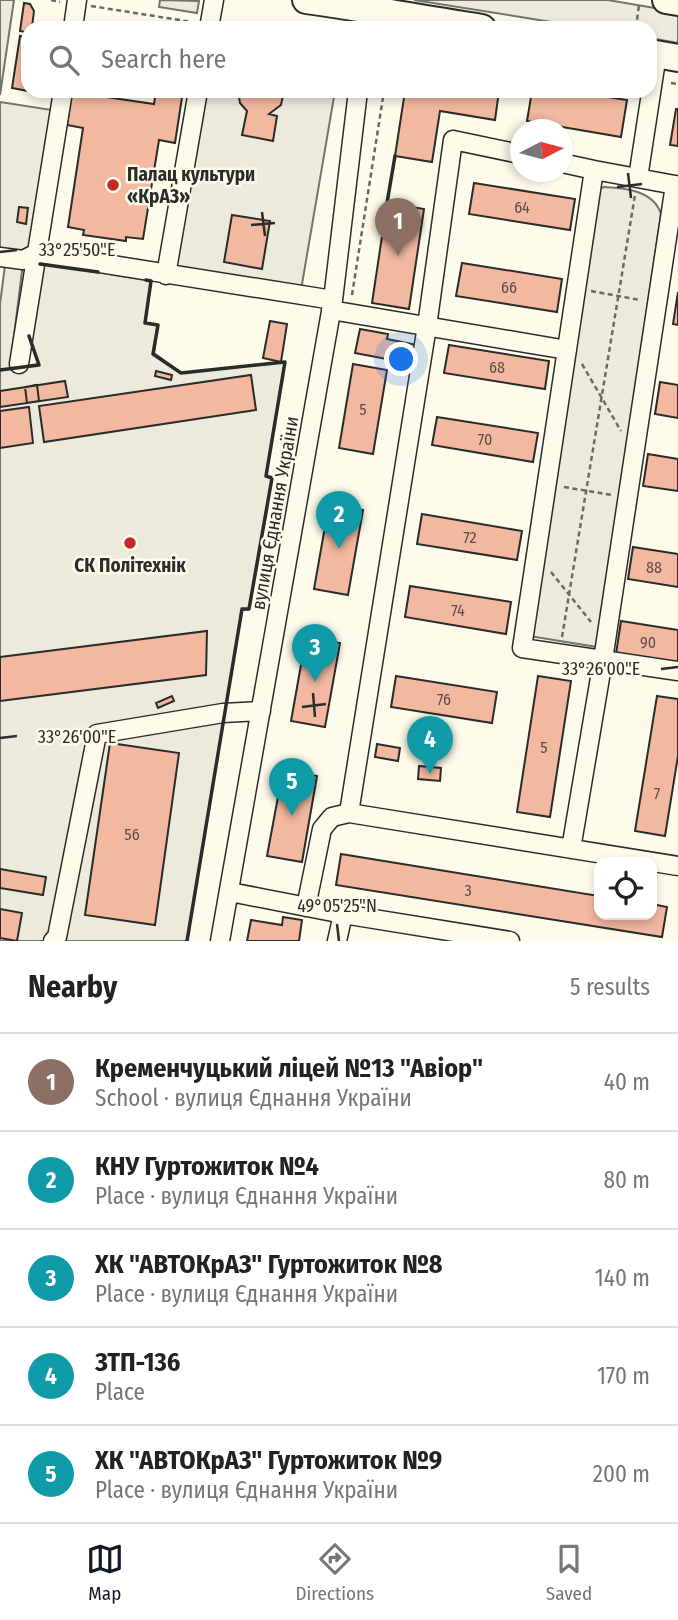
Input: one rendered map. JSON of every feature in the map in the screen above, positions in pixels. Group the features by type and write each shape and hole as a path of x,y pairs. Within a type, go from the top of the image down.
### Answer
{"highway":[{"path":"306,0 435,21"},
{"path":"666,0 678,2"}],"street":[{"path":"210,21 214,0"},
{"path":"74,21 77,2"},
{"path":"657,81 662,55"},
{"path":"19,364 62,98"},
{"path":"166,275 197,98"},
{"name":"вулиця Єднання України","path":"220,941 332,305 357,98"},
{"path":"638,178 654,98"},
{"path":"349,813 453,140 510,152"},
{"path":"571,849 606,641 656,304 671,255 677,186 573,165"},
{"path":"594,170 522,648 678,671"},
{"path":"0,257 23,260 37,253 332,305 350,313 567,345"},
{"path":"53,941 57,937 97,734 223,713 261,711"},
{"path":"306,907 322,828 332,817 349,813 678,866"},
{"path":"230,892 343,914 510,941"},
{"path":"337,941 343,914"}],"path":[{"path":"51,0 77,2 177,21"},
{"path":"637,21 639,5"},
{"path":"350,313 383,98"},
{"path":"559,654 638,178"},
{"path":"576,288 656,304"},
{"path":"567,345 634,452"},
{"path":"547,484 627,498"},
{"path":"536,553 606,641"}],"shaded area":[{"path":"0,0 14,0 0,95"},
{"path":"160,0 199,1 197,13 159,7"},
{"path":"414,0 608,0 678,12 678,43 657,39 657,21 545,21"},
{"path":"205,98 334,98 301,290 175,267"},
{"path":"0,102 52,110 31,254 0,249"},
{"path":"604,187 638,192 652,200 661,214 597,647 529,636 599,189"},
{"name":"СК Політехнік","path":"23,263 10,368 39,364 29,335 41,263 151,281 145,323 158,325 154,353 181,373 285,362 266,475 272,478 249,609 242,610 187,941 0,941 0,304 5,265"}],"building":[{"path":"24,3 30,4 34,11 33,21 21,21"},
{"path":"21,36 21,90 12,88"},
{"name":"Палац культури «КрАЗ»","path":"71,98 113,98 154,104 155,98 182,98 175,143 159,140 143,239 126,237 126,241 83,235 84,230 68,227 83,128 67,125"},
{"path":"239,98 282,98 281,105 269,114 277,116 273,141 242,135 247,111"},
{"path":"404,98 498,98 495,120 440,111 432,162 395,156"},
{"path":"531,98 627,100 621,137 573,129 573,119 527,119"},
{"path":"678,109 678,146 670,145"},
{"path":"474,183 575,199 570,230 469,214"},
{"path":"387,203 424,209 409,309 372,303"},
{"path":"19,207 28,208 26,224 17,222"},
{"path":"232,215 270,221 262,269 224,262"},
{"path":"462,263 562,279 557,312 456,296"},
{"path":"678,292 678,325 673,324"},
{"path":"270,321 287,324 281,362 263,358"},
{"path":"360,329 388,334 387,339 417,345 413,364 355,353"},
{"path":"449,345 549,361 545,389 444,373"},
{"path":"353,364 387,370 373,454 339,448"},
{"path":"156,371 172,375 171,380 155,376"},
{"path":"251,375 256,410 44,442 39,406"},
{"path":"65,381 68,397 0,407 0,391"},
{"path":"660,382 678,385 678,418 655,414"},
{"path":"37,385 39,401 27,403 25,387"},
{"path":"29,407 33,443 0,448 0,411"},
{"path":"437,417 538,433 533,462 432,445"},
{"path":"648,454 678,459 678,491 643,486"},
{"path":"329,504 363,510 348,595 314,589"},
{"path":"422,514 522,531 517,560 417,544"},
{"path":"633,547 678,554 678,587 628,579"},
{"path":"410,586 511,602 506,634 405,617"},
{"path":"621,621 678,630 678,664 616,654"},
{"path":"207,631 206,675 0,701 0,657"},
{"path":"306,637 340,643 325,727 291,721"},
{"path":"396,676 497,692 492,723 391,707"},
{"path":"538,676 571,681 550,817 517,812"},
{"path":"172,696 174,701 158,708 156,703"},
{"path":"657,696 678,699 678,756 665,836 635,831"},
{"path":"110,743 179,753 155,925 85,915"},
{"path":"377,744 400,748 398,761 375,757"},
{"path":"419,766 441,768 440,781 418,779"},
{"path":"283,770 317,776 302,862 267,856"},
{"path":"341,854 594,895 594,920 657,920 657,905 667,907 662,937 336,885"},
{"path":"0,869 46,877 43,895 0,888"},
{"path":"0,909 22,913 17,941 0,938"},
{"path":"283,917 302,920 299,941 247,941 251,920 282,925"}],"wall":[{"path":"387,203 395,156"},
{"path":"40,264 98,272"},
{"path":"146,280 151,281 145,323 158,325 153,354 181,373 285,362 266,476 272,478 249,609 242,609 187,941"},
{"path":"0,370 39,365 29,336"}],"place":[{"name":"Палац культури «КрАЗ»","path":"113,185"},
{"name":"Кременчуцький ліцей №13 \"Авіор\"","path":"398,256"},
{"name":"СК Політехнік","path":"130,543"},
{"name":"КНУ Гуртожиток №4","path":"339,549"},
{"name":"ХК \"АВТОКрАЗ\" Гуртожиток №8","path":"315,682"},
{"name":"ЗТП-136","path":"430,774"},
{"name":"ХК \"АВТОКрАЗ\" Гуртожиток №9","path":"292,816"}]}
